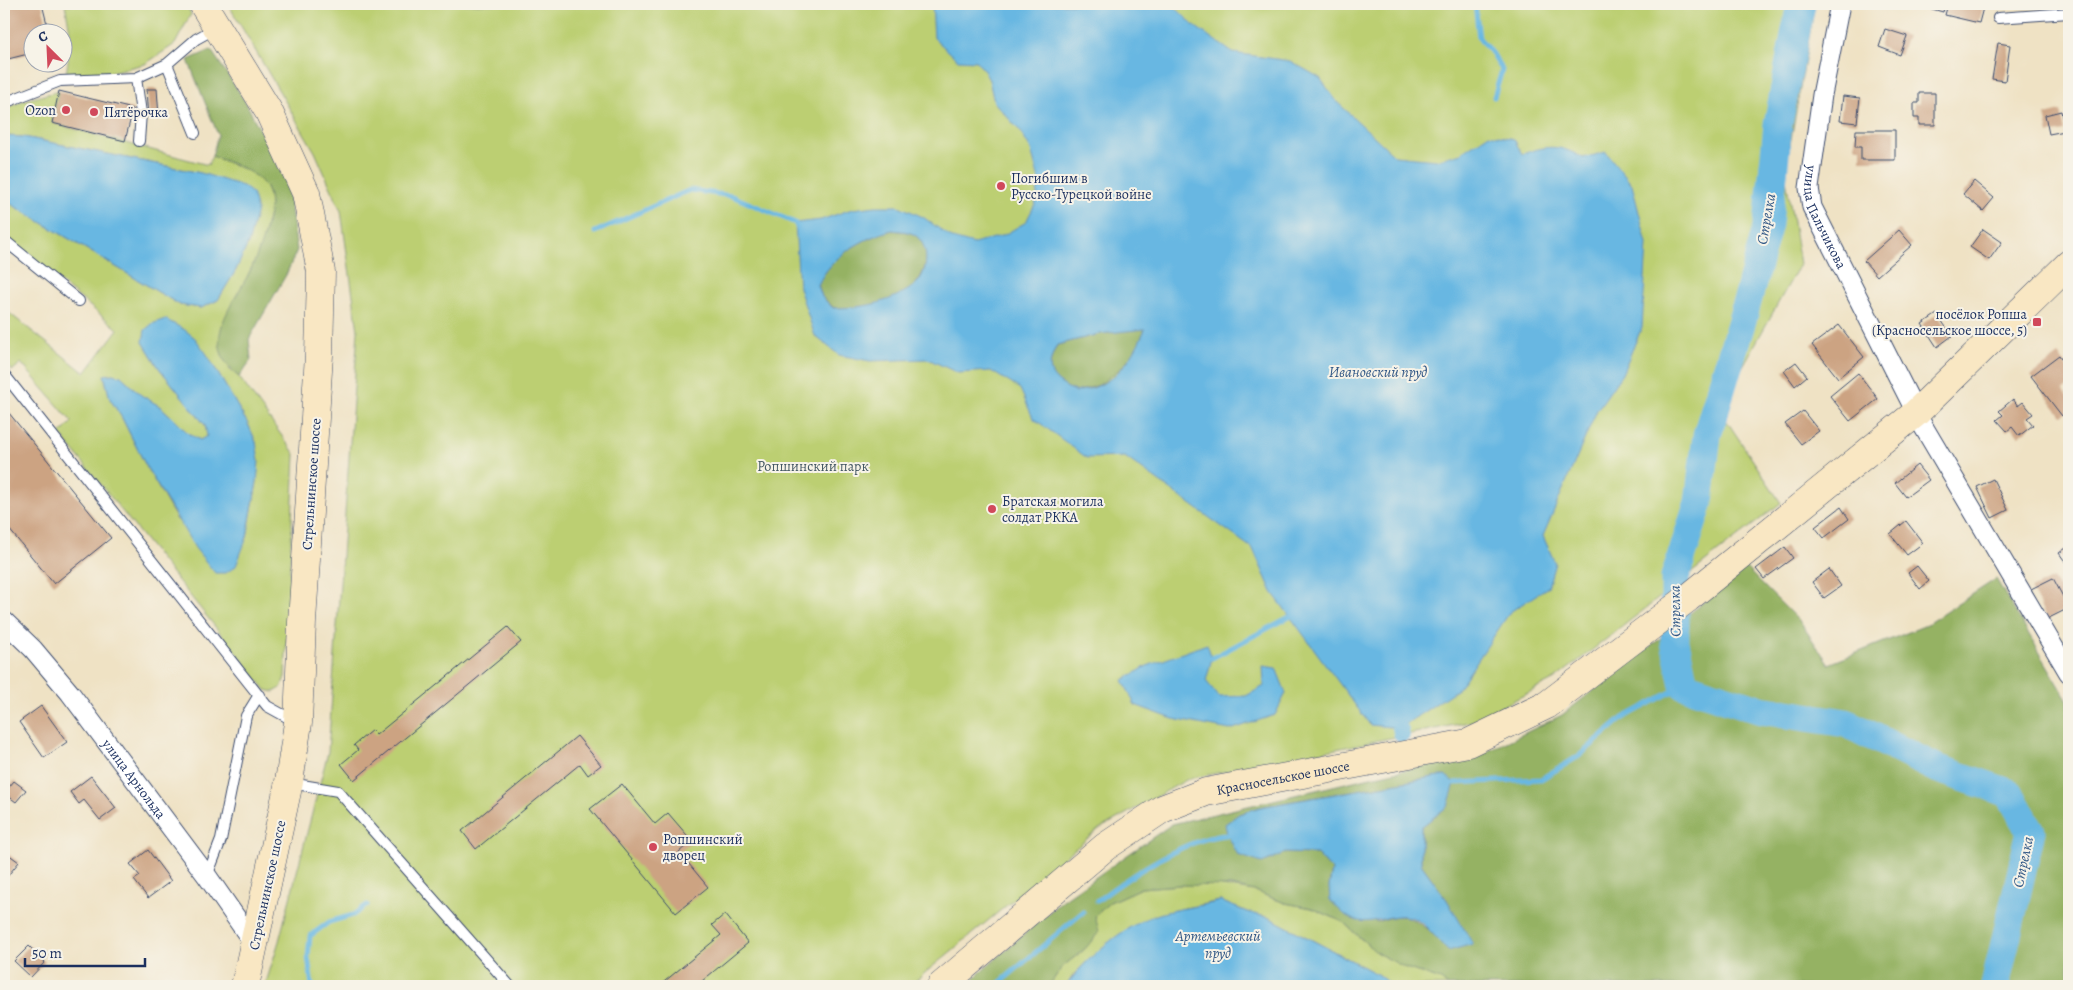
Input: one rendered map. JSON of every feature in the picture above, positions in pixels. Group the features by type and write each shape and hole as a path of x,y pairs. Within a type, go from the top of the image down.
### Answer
{"main road":[{"name":"Стрельнинское шоссе","path":"203,4 269,112 306,193 321,272 319,355 302,622 298,723 288,782 245,986"},
{"name":"Красносельское шоссе","path":"941,986 1105,847 1162,809 1206,792 1468,743 1547,706 1688,598 1916,413 2069,264"}],"street":[{"name":"улица Пальчикова","path":"1840,4 1822,95 1809,188 1812,207 1916,413 2064,650 2069,674"},
{"name":"улица Арнольда","path":"4,621 33,649 70,693 207,876 255,944"}],"lane":[{"path":"1998,18 2069,13"},
{"path":"4,103 60,81 136,78 167,64 196,39 217,27"},
{"path":"167,64 195,133"},
{"path":"136,78 141,113 139,141"},
{"path":"4,240 79,301"},
{"path":"4,374 267,706 298,723"},
{"path":"207,876 221,840 246,716 259,695"},
{"path":"288,782 338,791 510,986"}],"green space":[{"path":"65,4 186,4 191,14 175,44 145,64 111,72 66,75 66,72 72,72 72,22 68,22"},
{"name":"Ропшинский парк","path":"228,4 1815,4 1785,173 1800,264 1719,409 1781,503 1555,679 1474,721 1188,779 1099,829 909,986 265,986 279,941 328,752 358,331 341,211 315,152"},
{"path":"211,50 245,101 287,183 297,250 286,275 249,339 251,360 239,377 227,365 221,352 222,326 260,247 269,213 270,199 265,186 257,177 238,166 212,156 218,135 188,60"},
{"path":"59,91 52,123 208,165 212,156 253,173 264,184 269,195 270,209 260,251 248,275 229,369 239,377 295,454 285,677 281,688 274,692 266,690 60,434 72,422 21,363 12,371 4,360 4,309 85,373 118,329 4,236 4,200 180,305 201,308 218,300 236,270 249,241 201,173 24,137 4,136 4,109 25,100","holes":["143,342 206,353 248,424 256,442 257,482 247,537 177,520 110,399 104,375 121,376 141,395 161,407 189,434 200,440 208,436 205,425 159,368"]},
{"path":"892,230 913,234 921,240 926,253 926,260 919,280 908,291 880,304 863,307 834,308 822,297 818,284 824,274 839,257 859,243"},
{"path":"1146,328 1136,350 1121,368 1099,385 1076,392 1055,379 1052,374 1050,369 1051,362 1057,345 1099,334"},
{"path":"1745,567 1800,622 1829,664 1924,626 1996,579 2069,702 2069,986 1448,986 1441,980 1406,968 1377,953 1343,922 1312,908 1285,903 1254,891 1231,886 1179,885 1141,888 1110,902 1095,916 1099,932 1085,949 1062,967 1049,986 965,986 1063,900 1172,824 1371,777 1484,753 1562,715 1656,642","holes":["1445,775 1448,806 1421,827 1421,864 1447,900 1427,929 1414,920 1403,916 1377,922 1329,887 1332,870 1317,854 1285,853 1239,814 1260,807"]},
{"path":"1210,884 1254,891 1285,903 1312,908 1343,922 1361,939 1406,968 1441,980 1448,986 1392,986 1377,974 1270,918 1247,912 1220,901 1175,910 1140,922 1123,932 1099,951 1074,974 1066,986 1049,986 1062,967 1085,949 1095,916 1110,902 1141,888"}],"water":[{"name":"Ивановский пруд","path":"932,4 1172,4 1193,25 1233,53 1290,61 1320,78 1338,103 1395,156 1436,160 1461,153 1489,134 1514,139 1522,154 1553,147 1567,150 1583,158 1606,152 1632,185 1647,244 1642,327 1622,374 1597,410 1543,536 1555,563 1548,587 1510,612 1459,688 1400,728 1370,725 1272,592 1253,549 1125,457 1087,458 1033,418 1020,389 991,371 958,373 928,359 870,361 839,355 815,336 799,288 795,223 821,220 852,209 899,206 923,217 952,238 974,244 1004,235 1026,222 1036,202 1039,180 1031,150 1020,131 994,102 989,80 983,69 976,61 958,60 934,38","holes":["892,230 904,231 915,235 924,247 926,262 917,283 892,298 874,304 833,308 822,297 818,285 831,265 859,243","1145,329 1127,362 1114,376 1098,386 1076,392 1067,388 1055,379 1052,374 1051,362 1057,345 1099,334"]},
{"path":"4,136 24,137 201,173 243,186 252,193 257,210 249,241 236,270 218,300 201,308 180,305 4,200"},
{"path":"165,319 195,338 248,424 256,442 259,461 247,537 236,566 226,573 215,573 195,548 147,468 122,418 110,399 104,375 113,374 121,376 141,395 161,407 189,434 200,440 207,436 205,425 159,368 143,342 145,330 152,324"},
{"path":"1207,644 1212,658 1206,681 1219,697 1246,696 1264,686 1263,666 1276,668 1286,693 1275,715 1230,730 1173,719 1135,705 1123,680 1147,666"},
{"path":"1445,775 1455,783 1448,806 1421,827 1421,864 1447,900 1473,944 1448,951 1428,928 1413,918 1398,916 1368,922 1346,916 1330,901 1329,887 1332,870 1317,854 1285,853 1262,863 1238,855 1227,834 1225,824 1239,814 1260,807"},
{"name":"Артемьевский пруд","path":"1220,901 1247,912 1270,918 1377,974 1392,986 1066,986 1083,965 1106,944 1143,920 1180,909"}],"building":[{"path":"4,4 42,4 46,22 22,22 22,56 4,60"},
{"path":"1926,4 1945,4 1943,12 1925,7"},
{"path":"1948,4 1984,4 1979,23 1945,15"},
{"path":"1885,29 1907,36 1900,55 1879,47"},
{"path":"1998,43 2010,45 2005,81 1992,79"},
{"path":"147,89 157,89 159,117 149,118"},
{"path":"59,91 133,109 125,141 52,123"},
{"path":"1919,93 1935,93 1935,125 1919,125 1919,118 1914,118 1914,103 1919,103"},
{"path":"1843,96 1860,98 1857,123 1840,121"},
{"path":"2061,111 2065,131 2049,134 2045,115"},
{"path":"1856,130 1895,130 1895,160 1861,160 1861,147 1855,147"},
{"path":"1974,181 1994,198 1983,211 1963,194"},
{"path":"1983,229 2002,242 1989,260 1970,247"},
{"path":"1899,230 1912,245 1877,276 1864,261"},
{"path":"1937,314 1952,336 1937,347 1922,324"},
{"path":"1839,325 1864,357 1838,378 1812,345"},
{"path":"2059,355 2069,370 2069,385 2063,391 2069,399 2069,410 2062,416 2031,376"},
{"path":"1796,362 1807,376 1795,386 1784,371"},
{"path":"1858,373 1878,399 1850,421 1830,396"},
{"path":"2013,399 2018,406 2023,402 2033,414 2027,418 2033,425 2019,436 2012,427 2007,431 1997,420 2003,415 1999,411"},
{"path":"4,407 111,538 54,584 4,523"},
{"path":"1803,411 1819,431 1801,444 1785,424"},
{"path":"1917,465 1929,480 1906,497 1895,483"},
{"path":"1993,479 2008,510 1992,518 1977,487"},
{"path":"1841,507 1849,519 1824,538 1815,527"},
{"path":"1906,521 1923,543 1907,555 1890,534"},
{"path":"2069,546 2069,567 2059,553"},
{"path":"1785,547 1793,558 1764,579 1756,569"},
{"path":"1917,566 1929,581 1920,589 1908,573"},
{"path":"1829,569 1841,586 1824,598 1812,582"},
{"path":"2053,578 2069,608 2047,619 2031,589"},
{"path":"508,627 521,642 354,780 341,764 358,750 354,745 372,730 376,735"},
{"path":"41,706 67,742 44,758 19,722"},
{"path":"577,736 601,765 588,775 580,764 476,849 462,831"},
{"path":"91,776 116,808 100,820 84,800 79,804 70,792"},
{"path":"14,781 26,790 16,802 4,793"},
{"name":"Ропшинский дворец","path":"622,784 655,824 668,813 692,841 679,852 708,887 676,913 590,809"},
{"path":"148,850 171,881 148,898 134,880 140,876 130,864"},
{"path":"8,854 19,862 5,879 4,859"},
{"path":"725,914 748,943 696,986 659,986 721,935 712,925"},
{"path":"29,946 45,962 31,977 14,961"}],"waterway":[{"path":"1475,4 1479,38 1493,54 1502,70 1494,97"},
{"name":"Стрелка","path":"1801,4 1778,124 1768,224 1743,317 1707,435 1699,502 1675,577 1675,642 1684,685 1761,710 1846,723 1936,768 2009,793 2031,831 1995,986"},
{"path":"595,232 690,190 732,196 795,223 798,229"},
{"path":"1212,658 1295,614"},
{"path":"1455,783 1541,779 1579,756 1623,718 1684,685"},
{"path":"1400,728 1402,735"},
{"path":"1097,901 1161,858 1198,841 1216,836 1232,835"},
{"path":"312,986 308,957 310,936 329,922 353,915 367,905"},
{"path":"996,986 1083,912"}],"place":[{"name":"Ozon","path":"66,110"},
{"name":"Пятёрочка","path":"94,112"},
{"name":"Погибшим в Русско-Турецкой войне","path":"1001,186"},
{"name":"посёлок Ропша (Красносельское шоссе, 5)","path":"2037,322"},
{"name":"Братская могила солдат РККА","path":"992,509"},
{"name":"Ропшинский дворец","path":"653,847"}]}
